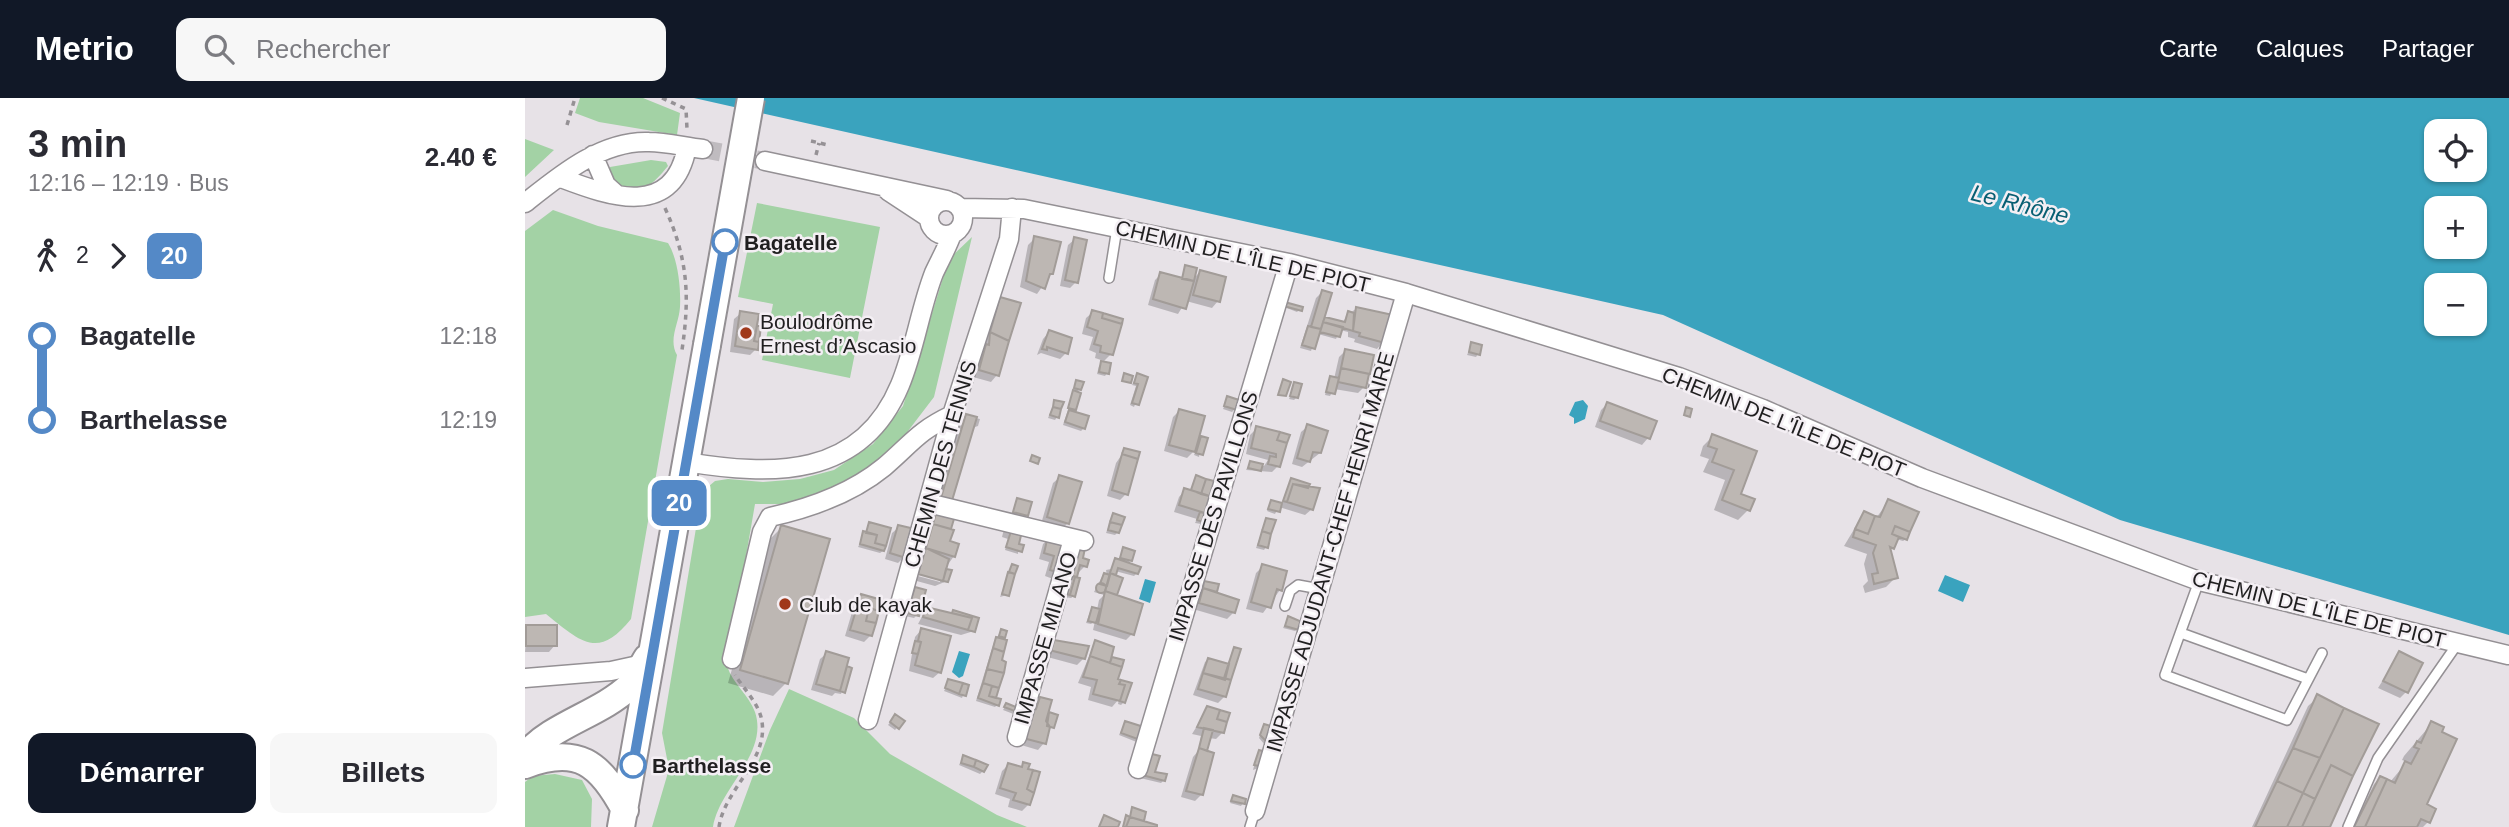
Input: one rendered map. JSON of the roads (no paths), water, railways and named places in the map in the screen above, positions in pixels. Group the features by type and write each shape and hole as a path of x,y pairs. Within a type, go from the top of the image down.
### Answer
{"main road":[{"path":"623,819 648,656 686,462 751,98"},
{"path":"525,756 548,737 621,693 632,684 648,656"},
{"path":"525,765 555,756 580,760 604,774 623,819"}],"street":[{"path":"525,203 593,155 622,144 647,141 695,148 659,194 645,199 616,194 561,178"},
{"path":"593,155 606,185 616,194"},
{"name":"CHEMIN DE L'ÎLE DE PIOT","path":"765,161 873,182 954,204 1011,208 1289,263 1406,293 1679,377 1763,409 1934,483 2199,581 2508,655"},
{"path":"873,182 931,223 941,234 956,231 998,211 1011,208"},
{"path":"686,462 780,470 820,463 842,453 864,437 886,414 900,385 934,274 964,218 954,204 936,204 931,223 934,274"},
{"name":"CHEMIN DES TENNIS","path":"868,719 952,415 1009,239 1011,208"},
{"name":"IMPASSE DES PAVILLONS","path":"1138,769 1289,263"},
{"name":"IMPASSE ADJUDANT-CHEF HENRI MAIRE","path":"1252,819 1406,293"},
{"path":"732,659 762,532 770,517 822,502 855,486 884,467 925,428 952,415"},
{"name":"IMPASSE MILANO","path":"928,502 1079,540 1017,737"},
{"path":"525,678 607,672 648,656"}],"lane":[{"path":"1109,278 1117,228"},
{"path":"2199,581 2165,675 2287,720 2322,653"},
{"path":"1285,606 1290,591 1298,585 1320,589"},
{"path":"2181,633 2308,679"},
{"path":"2349,827 2378,758 2458,643"}],"water":[{"name":"Le Rhône","path":"694,98 2509,98 2509,635 2120,520 1663,315"},
{"path":"1583,400 1588,406 1585,419 1574,424 1574,418 1569,415 1575,402"},
{"path":"1945,575 1970,585 1963,602 1938,591"},
{"path":"1145,579 1156,582 1150,603 1139,599"},
{"path":"959,651 970,654 963,676 959,678 952,672"}],"tunnel":[{"path":"703,149 765,161"}],"place":[{"name":"Bagatelle","path":"725,242"},
{"name":"Boulodrôme Ernest d’Ascasio","path":"746,333"},
{"name":"Club de kayak","path":"785,604"},
{"name":"Barthelasse","path":"633,765"}]}
